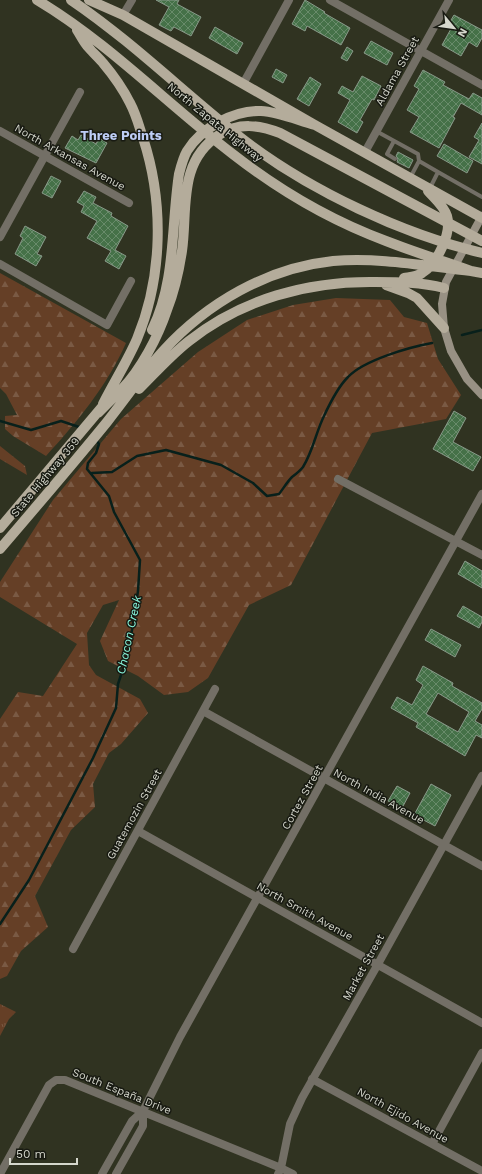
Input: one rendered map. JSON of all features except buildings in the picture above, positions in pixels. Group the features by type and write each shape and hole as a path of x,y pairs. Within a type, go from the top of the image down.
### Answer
{"main road":[{"name":"North Zapata Highway","path":"37,0 73,23 133,70 234,155 302,200 331,216 384,241 471,271 482,273"},
{"name":"North Zapata Highway","path":"71,0 121,36 246,141 308,182 338,199 403,228 482,253"},
{"path":"89,0 123,15 365,152 412,174 438,202 446,214 449,224 448,231 434,262 422,274 379,282"},
{"path":"73,23 88,47 116,79 131,104 149,155 154,183 158,223 156,258 152,286 137,338 127,361 98,413"},
{"path":"98,413 123,388 134,374 158,332 168,310 182,251 190,173 199,144 214,126 234,116 248,112 270,112 315,124"},
{"path":"199,144 211,140 223,132 233,128 247,125 280,133 482,241"},
{"path":"420,183 482,217 445,285 442,304 444,328 451,351 458,366 467,379 482,395"},
{"path":"108,421 143,375 184,330 217,304 244,288 271,276 306,266 358,260 390,260 471,271"},
{"path":"108,421 189,341 232,313 258,302 285,292 334,283 379,282 445,285"},
{"path":"379,282 408,292 417,298 444,328"},
{"name":"State Highway 359","path":"0,528 98,413"},
{"name":"State Highway 359","path":"0,549 108,421"}],"street":[{"path":"123,15 132,0"},
{"path":"243,84 289,0"},
{"path":"330,0 482,84"},
{"name":"Aldama Street","path":"365,152 449,0"},
{"path":"0,238 44,155 80,92"},
{"name":"North Arkansas Avenue","path":"0,130 129,203"},
{"path":"0,264 107,325 131,281"},
{"path":"338,479 482,555"},
{"name":"Cortez Street","path":"116,1174 143,1126 144,1111 180,1037 482,494"},
{"name":"Guatemozin Street","path":"73,949 215,689"},
{"name":"North India Avenue","path":"203,711 482,866"},
{"name":"Market Street","path":"279,1171 293,1118 312,1078 378,964 482,776"},
{"name":"North Smith Avenue","path":"138,831 482,1023"},
{"path":"432,1144 482,1053"},
{"name":"North Ejido Avenue","path":"312,1078 482,1172"},
{"name":"South España Drive","path":"0,1174 49,1085 56,1080 65,1080 144,1111 279,1171 293,1174"},
{"name":"Cortez Street","path":"102,1174 132,1121 144,1111"}],"lane":[{"path":"376,131 418,154 419,161 412,174"},
{"path":"394,141 387,154 395,158"},
{"path":"419,161 482,197"},
{"path":"410,167 412,174"},
{"path":"430,188 438,172"}],"green space":[{"path":"0,273 126,343 101,389 69,430 46,456 13,436 5,429 5,416 17,415 6,394 0,388"},
{"path":"336,298 390,300 404,317 427,323 438,359 461,395 446,419 372,433 291,585 249,605 208,678 188,692 164,695 138,676 108,661 100,641 119,600 103,605 87,633 89,665 96,675 140,699 148,713 121,744 109,753 93,784 95,807 71,830 35,896 48,927 21,951 7,976 0,979 0,719 18,692 43,696 77,644 0,597 0,582 53,500 121,419 198,352 247,320 293,305"},
{"path":"0,446 25,466 27,475 0,459"},
{"path":"0,1004 16,1012 9,1019 0,1036"}],"waterway":[{"path":"462,335 482,330"},
{"path":"92,473 112,472 137,456 166,450 221,465 253,483 267,496 279,494 290,479 303,467 321,422 338,390 348,377 365,365 388,355 432,343"},
{"name":"Chacon Creek","path":"0,421 31,430 61,421 82,428"},
{"name":"Chacon Creek","path":"0,924 29,880 93,758 116,708 118,684 125,663 132,630 138,591 140,560 114,512 109,496 87,469 88,463 96,453 99,444 96,440"}],"district":[{"name":"Three Points","path":"121,135"}]}
